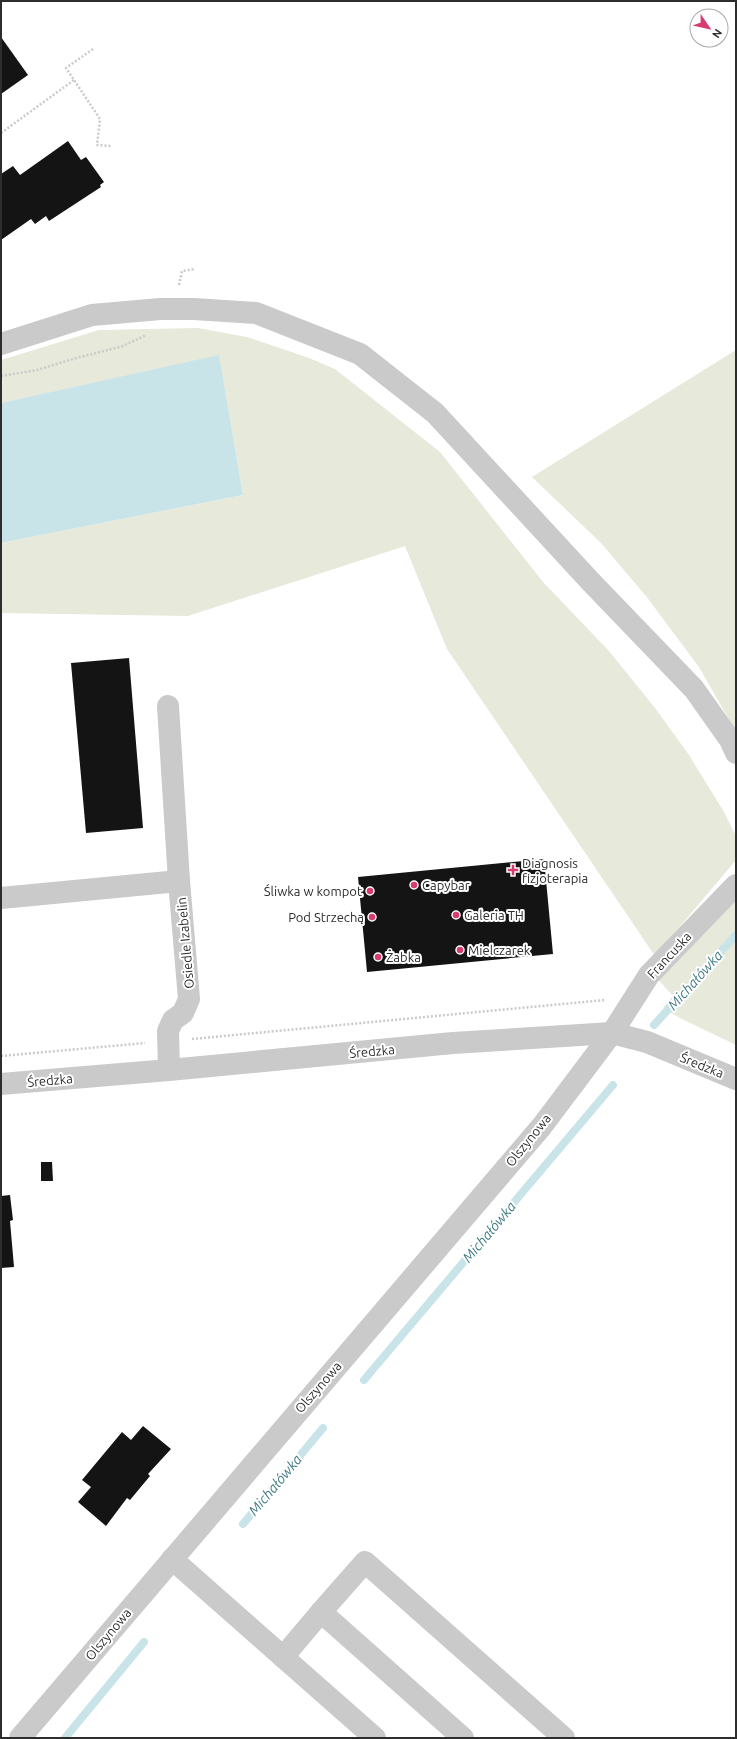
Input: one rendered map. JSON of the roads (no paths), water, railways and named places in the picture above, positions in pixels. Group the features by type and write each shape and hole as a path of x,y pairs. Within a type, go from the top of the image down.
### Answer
{"street":[{"path":"1,344 92,315 160,309 194,309 256,313 360,354 435,413 597,588 694,689 730,740 736,753"},
{"name":"Osiedle Izabelin","path":"168,706 179,881 189,999 182,1013 173,1020 168,1031 169,1070"},
{"name":"Osiedle Izabelin","path":"1,898 179,881"},
{"name":"Francuska","path":"612,1033 649,975 736,885"},
{"name":"Średzka","path":"1,1084 169,1070 453,1043 612,1033 647,1042 736,1079"},
{"name":"Olszynowa","path":"20,1738 542,1126 612,1033"},
{"path":"172,1559 375,1738"},
{"path":"283,1657 365,1562 564,1738"},
{"path":"321,1612 463,1738"}],"water":[{"path":"219,355 243,495 1,543 1,403"}],"waterway":[{"name":"Michałówka","path":"654,1025 736,935"},
{"name":"Michałówka","path":"364,1380 613,1085"},
{"name":"Michałówka","path":"243,1524 323,1428"},
{"name":"Michałówka","path":"65,1738 144,1642"}],"place":[{"name":"Diagnosis fizjoterapia","path":"513,870"},
{"name":"Capybar","path":"414,885"},
{"name":"Śliwka w kompot","path":"370,891"},
{"name":"Galeria TH","path":"456,915"},
{"name":"Pod Strzechą","path":"372,917"},
{"name":"Mielczarek","path":"460,950"},
{"name":"Żabka","path":"378,957"}]}
